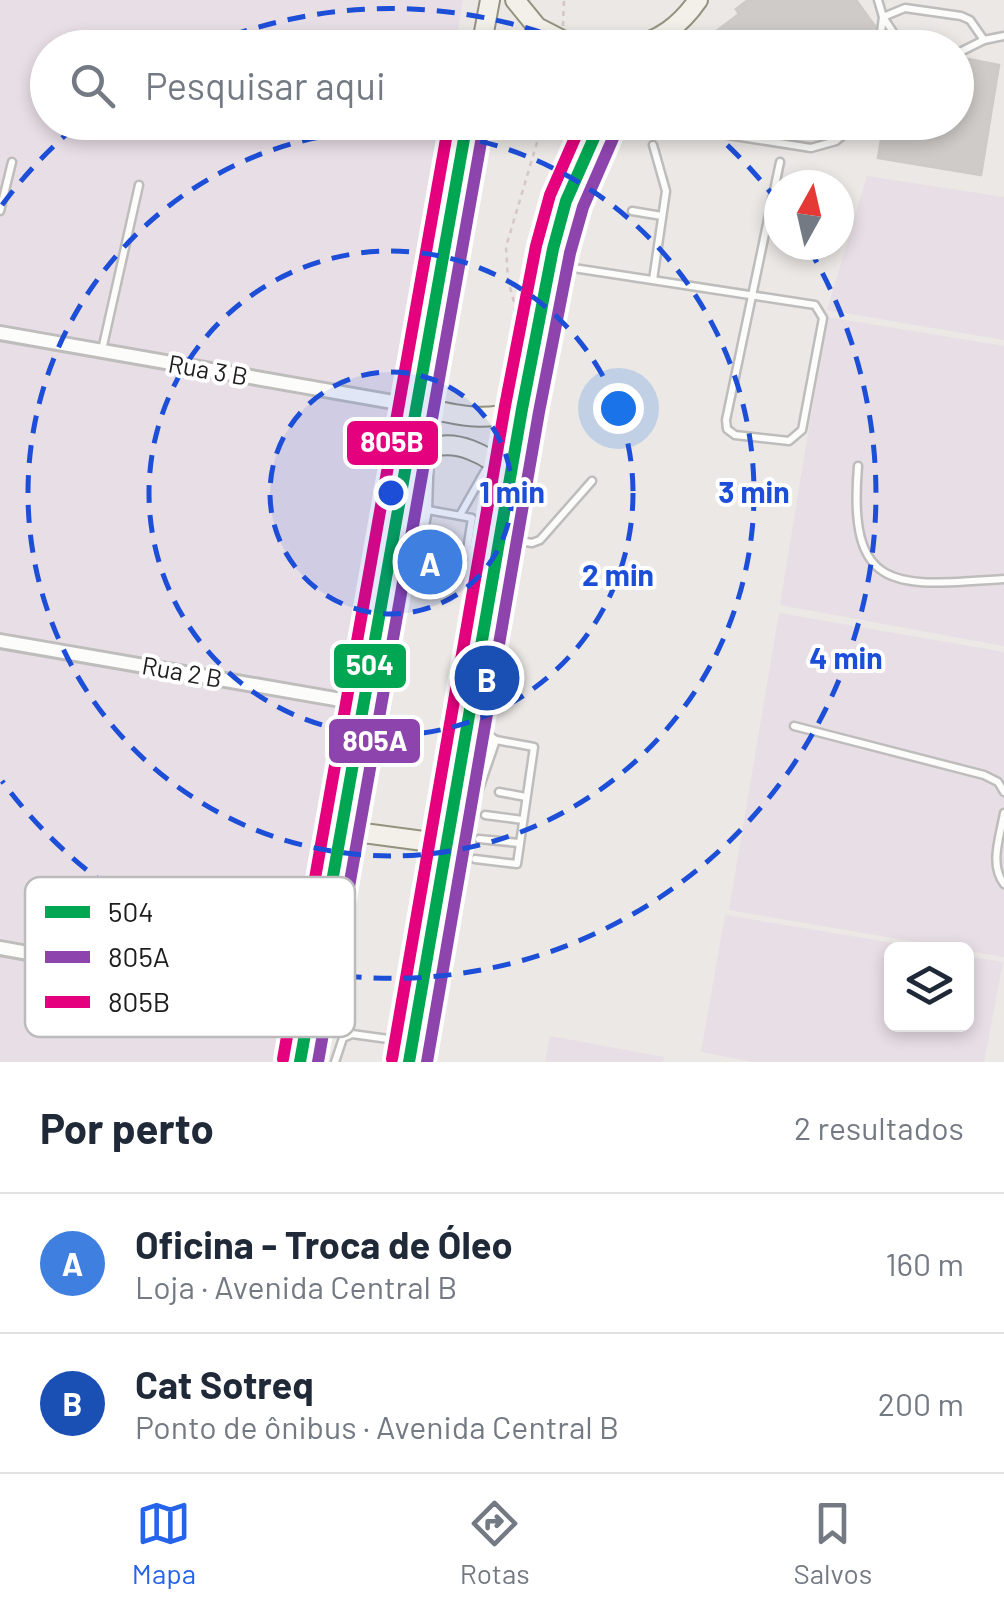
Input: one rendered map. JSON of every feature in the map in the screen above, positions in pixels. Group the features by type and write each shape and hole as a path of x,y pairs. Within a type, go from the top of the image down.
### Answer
{"main road":[{"path":"484,30 490,0"},
{"path":"515,0 544,30"},
{"path":"671,30 698,1"},
{"path":"333,877 464,140"},
{"path":"409,1062 550,264 566,201 593,140"},
{"path":"416,406 487,418 522,410"},
{"path":"404,472 430,449 450,447 472,450 492,460 511,478"},
{"path":"341,830 446,844"},
{"path":"300,1062 305,1037"}],"street":[{"name":"Rua 3 B","path":"0,333 416,406"},
{"name":"Rua 2 B","path":"0,640 364,704"},
{"path":"0,948 25,953"}],"lane":[{"path":"878,0 892,30"},
{"path":"883,17 905,8 961,16 970,20 984,40"},
{"path":"881,30 883,17"},
{"path":"974,45 1004,36"},
{"path":"764,140 811,148 837,140"},
{"path":"653,145 666,184 653,280"},
{"path":"0,211 12,162"},
{"path":"550,264 753,296 815,305 823,318 802,430 788,441 735,436 727,428 726,420 753,296 780,162"},
{"path":"102,351 139,186"},
{"path":"632,210 662,216"},
{"path":"385,582 422,542 428,510 430,449"},
{"path":"460,515 492,460"},
{"path":"858,466 854,511 860,542 874,564 896,579 926,584 1004,579"},
{"path":"404,472 428,510 469,516 473,521 468,550 489,598"},
{"path":"500,538 540,540 592,481"},
{"path":"422,542 468,550"},
{"path":"467,720 496,740 534,746 516,864 475,859"},
{"path":"794,726 984,775 998,782 1004,792"},
{"path":"449,824 476,798 496,740"},
{"path":"499,792 526,796"},
{"path":"1004,813 996,862 997,874 1004,884"},
{"path":"485,815 523,820"},
{"path":"479,838 520,844"},
{"path":"355,1034 411,1042"},
{"path":"335,1062 345,1037"}],"path":[{"path":"564,0 569,30"}],"shaded area":[{"path":"0,0 463,0 458,30 30,30 30,140 439,140 310,877 25,877 25,1037 282,1037 278,1062 0,1062"},
{"path":"867,176 1004,197 1004,340 827,310 842,260 854,260 854,220"},
{"path":"827,317 1004,346 1004,646 780,605"},
{"path":"779,613 1004,652 1004,957 974,952 974,942 916,942 729,910"},
{"path":"725,915 887,942 884,1032 974,1032 974,957 1003,962 984,1062 753,1062 701,1052"},
{"path":"550,1036 664,1057 663,1062 545,1062"}],"building":[{"path":"748,0 856,0 874,30 718,30 739,14 736,9"},
{"path":"974,60 999,65 981,175 878,158 881,140 974,140"},
{"path":"424,549 462,556 461,580 418,573"}],"transit line":[{"name":"805B","path":"315,877 446,140"},
{"name":"504","path":"333,877 464,140"},
{"name":"805A","path":"351,877 481,140"},
{"name":"805B","path":"392,1059 536,246 550,195 574,140"},
{"name":"504","path":"409,1062 553,249 566,201 593,140"},
{"name":"805A","path":"427,1062 570,253 583,207 612,140"},
{"name":"805B","path":"283,1059 287,1037"},
{"name":"504","path":"300,1062 304,1037"},
{"name":"805A","path":"318,1062 322,1037"}],"place":[{"name":"Oficina - Troca de Óleo","path":"430,562"},
{"name":"Cat Sotreq","path":"487,678"}]}
